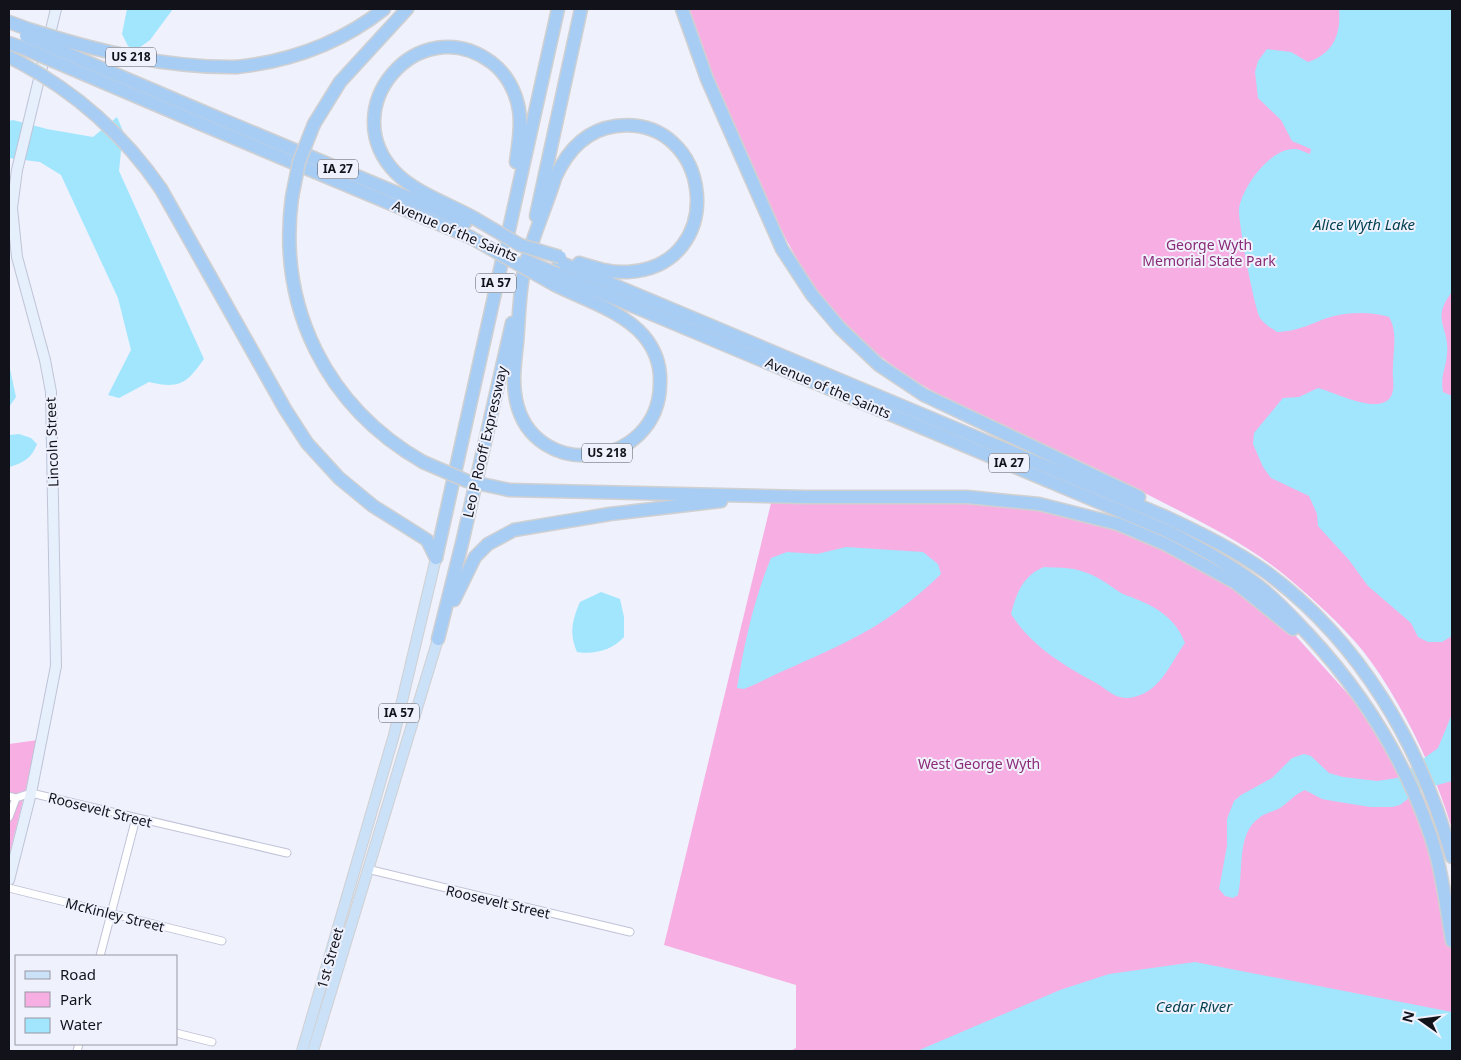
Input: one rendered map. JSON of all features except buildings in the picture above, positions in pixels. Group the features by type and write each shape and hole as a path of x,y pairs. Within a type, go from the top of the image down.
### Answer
{"highway":[{"name":"US 218","path":"9,22 26,38 88,48 138,59 197,67 237,67 285,60 320,48 357,28 384,9"},
{"path":"407,9 340,82 314,124 300,162 292,197 289,238 292,282 303,320 319,356 337,386 368,422 406,452 423,462 468,481 510,490 806,497 922,496 1001,499 1056,508 1118,524 1181,552 1236,583 1337,665"},
{"name":"Leo P Rooff Expressway","path":"436,558 558,9"},
{"path":"682,9 707,80 782,248 801,280 826,312 866,354 907,385 939,403 1185,520 1229,544 1266,572"},
{"name":"Leo P Rooff Expressway","path":"438,639 463,539 524,271 580,11"},
{"name":"Avenue of the Saints","path":"9,29 203,118 520,245 558,269 1166,517 1217,542 1266,572 1303,603 1341,642 1373,683 1408,738 1437,808 1452,857"},
{"name":"Avenue of the Saints","path":"9,43 26,38"},
{"path":"472,227 404,180 384,157 375,133 376,107 380,92 389,77 407,60 436,48 462,48 486,59 500,70 514,92 520,121 510,220"},
{"path":"14,60 52,81 90,110 126,143 161,189 285,409 307,442 339,478 355,492 427,540 436,558"},
{"path":"524,271 555,178 561,164 575,146 601,130 621,126 652,131 676,146 693,171 697,183 698,208 689,236 674,254 655,266 627,272 558,269"},
{"name":"Avenue of the Saints","path":"472,227 558,269 1184,540 1224,562 1258,585 1295,620 1337,665 1392,747 1410,782 1431,838 1441,873 1452,941"},
{"name":"US 218","path":"524,271 514,389 519,412 539,439 558,450 580,456 611,452 635,438 653,415 660,393 657,359 643,335 558,269"},
{"path":"438,639 470,565 488,544 514,530 692,504 806,497"}],"main road":[{"name":"Lincoln Street","path":"9,880 31,793 56,666 52,408 49,376 15,241 12,208 13,177 56,9"},
{"name":"Leo P Rooff Expressway","path":"362,868 436,558"},
{"name":"Leo P Rooff Expressway","path":"362,868 438,639"},
{"name":"1st Street","path":"302,1051 362,868"},
{"name":"1st Street","path":"313,1051 362,868"}],"street":[{"path":"9,816 12,797 31,793"},
{"name":"Roosevelt Street","path":"31,793 287,853"},
{"path":"100,955 136,818"},
{"name":"Roosevelt Street","path":"362,868 630,932"},
{"name":"McKinley Street","path":"9,888 222,941"},
{"path":"178,1034 212,1042"}],"green space":[{"name":"George Wyth Memorial State Park","path":"689,9 1452,9 1452,829 1426,759 1403,713 1377,670 1346,631 1287,577 1244,546 1198,520 944,397 921,384 879,355 853,332 812,283 781,230 712,75"},
{"name":"West George Wyth","path":"772,499 1039,504 1118,524 1189,556 1277,615 1382,732 1431,838 1452,941 1452,1032 960,1051 790,1051 796,1048 796,985 664,945"},
{"path":"38,740 9,856 9,744"}],"water":[{"path":"127,9 173,9 150,40 136,50 128,46 122,34"},
{"name":"Alice Wyth Lake","path":"1339,9 1452,9 1452,292 1442,310 1442,323 1447,345 1442,381 1443,392 1452,396 1452,636 1442,642 1428,642 1418,637 1411,623 1368,586 1349,560 1318,526 1317,514 1309,496 1271,478 1263,467 1253,444 1254,433 1283,398 1299,397 1318,388 1358,402 1379,404 1387,401 1393,391 1394,335 1389,317 1369,313 1355,313 1326,318 1300,328 1277,332 1260,318 1250,282 1239,217 1241,200 1251,180 1267,162 1286,150 1297,149 1310,154 1311,149 1292,141 1281,120 1258,98 1255,72 1258,61 1267,49 1291,52 1308,62 1317,58 1330,48 1334,41 1339,27"},
{"path":"117,117 123,131 119,171 204,359 187,379 181,382 168,385 149,382 119,398 108,395 131,350 118,298 61,175 40,162 9,158 9,121 13,120 47,129 93,137"},
{"path":"9,364 16,397 9,407"},
{"path":"19,434 31,438 37,444 26,459 19,464 9,467 9,435"},
{"path":"846,547 923,552 938,564 941,574 897,611 861,634 758,683 744,689 737,688 750,622 771,558 787,552 817,554"},
{"path":"1044,567 1070,568 1089,574 1104,581 1122,594 1152,606 1177,627 1185,643 1170,667 1151,689 1134,697 1122,698 1060,662 1038,646 1019,626 1011,614 1015,599 1026,580 1037,570"},
{"path":"601,592 620,599 624,617 624,637 614,645 596,652 577,652 572,633 577,609 580,602"},
{"path":"1452,714 1452,781 1419,790 1400,805 1392,807 1370,807 1322,799 1305,790 1280,808 1261,816 1252,825 1244,843 1238,895 1233,898 1225,896 1219,889 1227,846 1227,819 1234,801 1241,795 1272,778 1292,758 1304,754 1311,756 1329,773 1343,777 1377,781 1397,778 1438,748"},
{"name":"Cedar River","path":"1195,962 1452,1012 1452,1051 917,1051 1060,990 1109,974"}]}
